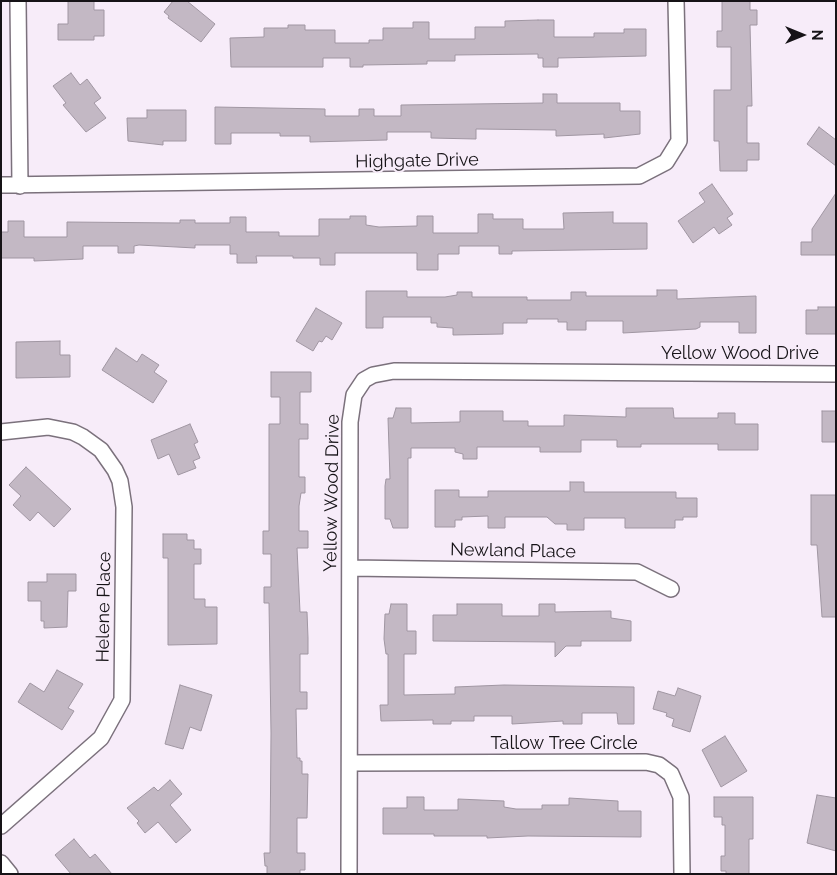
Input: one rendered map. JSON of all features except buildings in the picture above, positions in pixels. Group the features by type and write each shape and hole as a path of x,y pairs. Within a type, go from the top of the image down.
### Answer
{"street":[{"path":"18,1 20,186"},
{"name":"Highgate Drive","path":"1,185 639,176 666,162 679,141 676,1"},
{"name":"Yellow Wood Drive","path":"349,874 351,406 358,387 373,375 394,372 836,374"},
{"name":"Helene Place","path":"1,432 48,427 73,432 88,440 101,450 115,470 120,481 124,507 122,700 101,738 1,826"},
{"name":"Newland Place","path":"350,568 637,572 672,589"},
{"name":"Tallow Tree Circle","path":"350,762 646,762 659,764 672,774 681,796 682,874"},
{"path":"1,863 10,874"}]}
